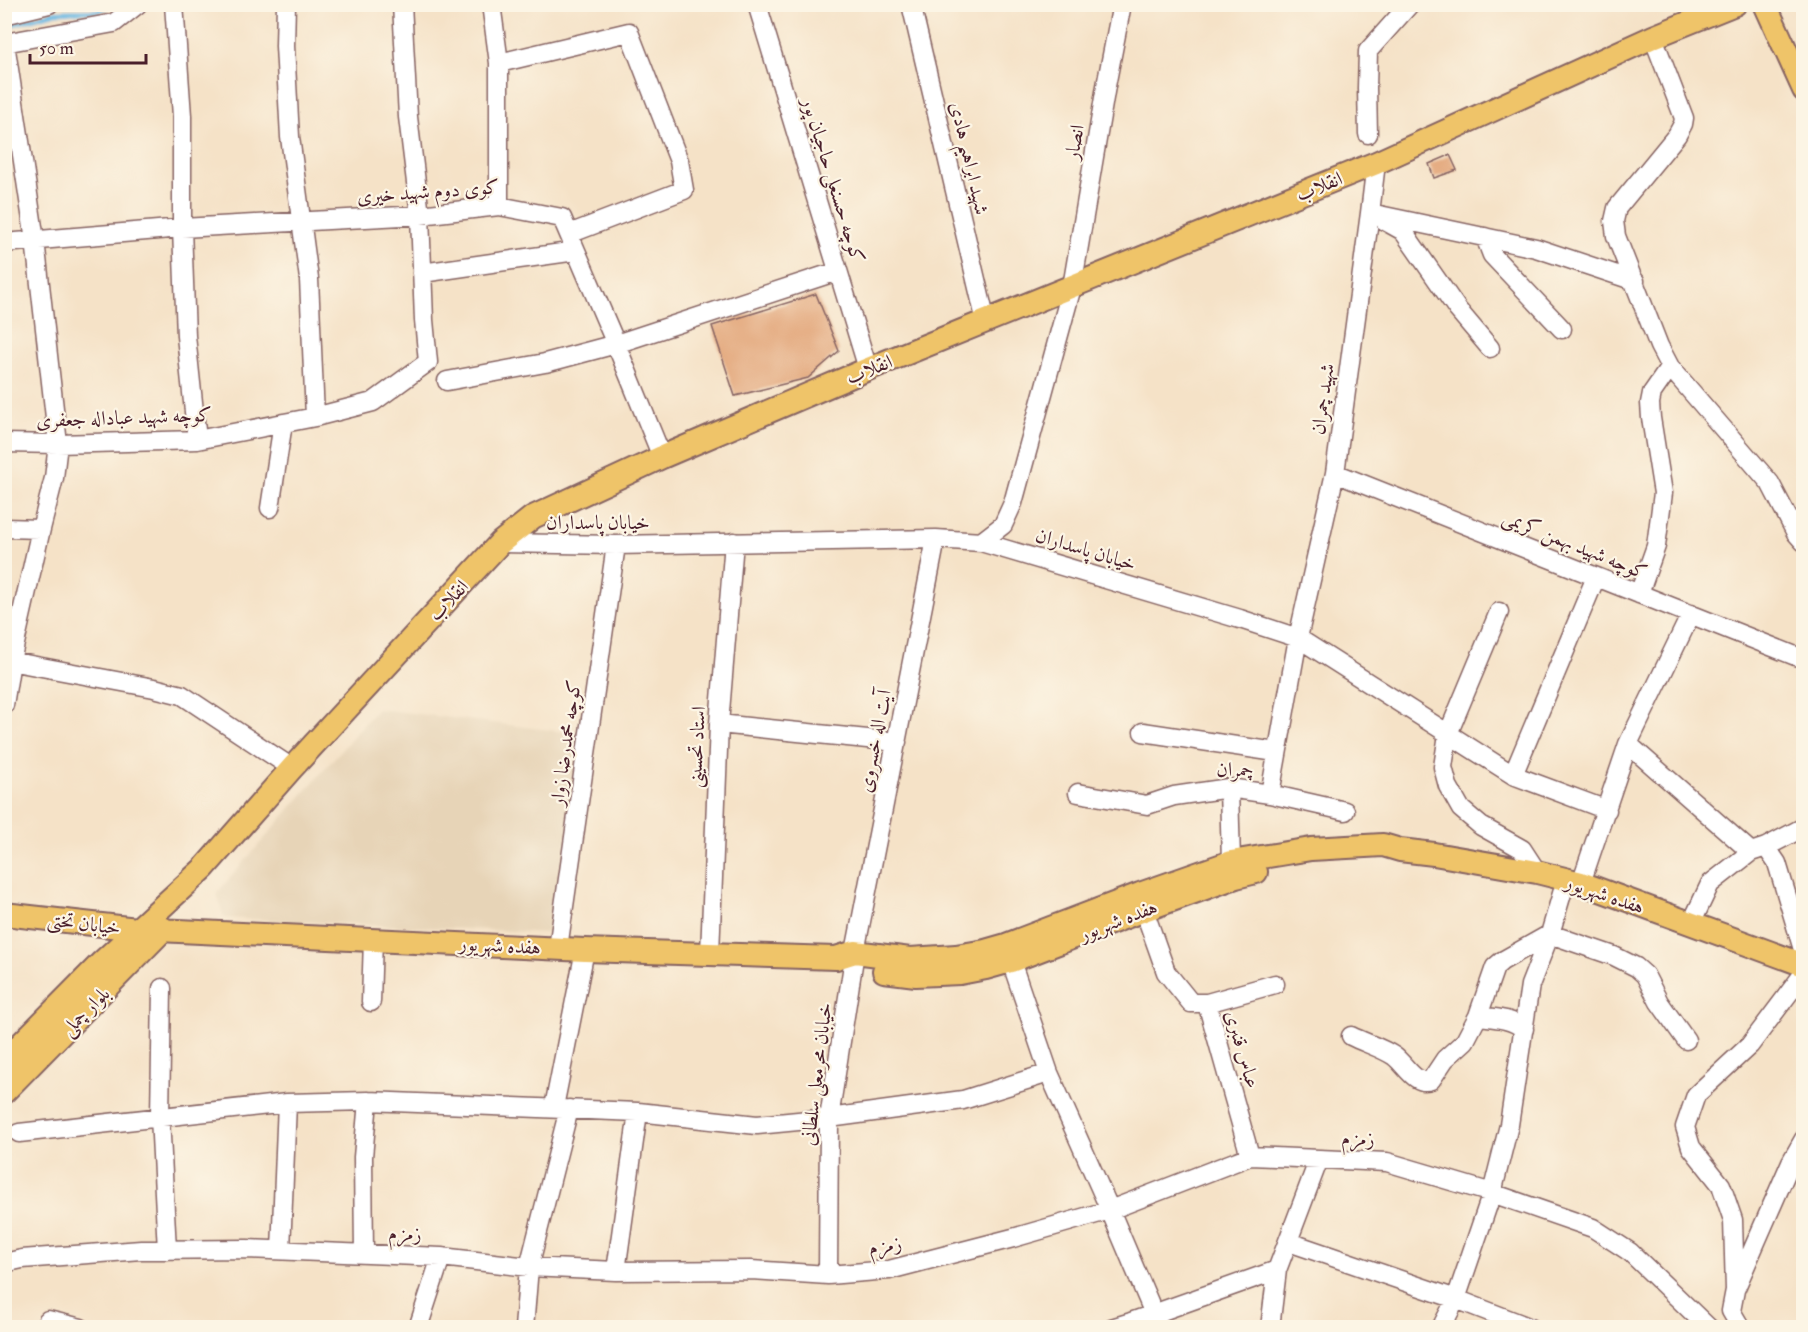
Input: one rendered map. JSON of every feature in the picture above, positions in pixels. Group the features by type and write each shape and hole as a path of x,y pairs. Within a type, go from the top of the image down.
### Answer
{"main road":[{"name":"انقلاب","path":"137,929 204,868 292,768 500,543 533,517 662,457 868,369 1376,163 1653,37 1735,4"},
{"path":"1765,4 1803,90"},
{"name":"هفده شهریور","path":"165,929 585,950 848,959 956,956 1006,945 1231,862 1311,849 1383,844 1400,850 1537,872 1573,882 1803,965"},
{"name":"هفده شهریور","path":"848,959 916,975 960,973 986,968 1011,961 1236,877 1312,862 1383,858 1400,850"},
{"name":"خیابان تختی","path":"4,914 137,929 165,929"},
{"name":"بلوار چملی","path":"4,1061 14,1040 137,929"},
{"name":"بلوار چملی","path":"4,1092 165,929"}],"street":[{"path":"4,705 8,660 54,478 58,444 34,240 5,43 114,23 138,4"},
{"path":"174,4 182,116 182,228 186,336 197,440"},
{"path":"286,4 285,46 291,137 309,279 315,417"},
{"name":"کوچه شهید عباداله جعفری","path":"4,443 58,444 197,440 315,417 373,402 428,362 420,215 408,117 402,4"},
{"path":"491,4 499,63 499,206"},
{"name":"کوچه حسنعلی حاجیان پور","path":"757,4 868,369"},
{"name":"شهید ابراهیم هادی","path":"911,4 986,322"},
{"name":"انصار","path":"1072,287 1122,4"},
{"path":"1368,134 1368,51 1410,4"},
{"path":"4,15 39,5"},
{"path":"422,273 572,242 684,190 679,161 629,32 499,63"},
{"path":"1653,37 1684,118 1683,124 1677,135 1617,208 1614,221 1616,236 1659,346 1670,367 1770,483 1803,542"},
{"name":"شهید چمران","path":"1298,638 1335,473 1376,163"},
{"name":"کوی دوم شهید خیری","path":"4,243 182,228 420,215 499,206 562,218 662,457"},
{"path":"1370,213 1536,248 1635,281"},
{"path":"1370,213 1403,231 1458,310 1490,348"},
{"path":"1485,237 1492,255 1562,329"},
{"path":"447,381 545,363 616,344 838,271"},
{"path":"981,542 1003,525 1013,503 1072,287"},
{"path":"1639,594 1656,546 1663,493 1650,403 1652,393 1670,367"},
{"path":"270,508 283,423"},
{"name":"کوچه شهید بهمن کریمی","path":"1335,473 1798,657"},
{"path":"4,528 41,529"},
{"name":"خیابان پاسداران","path":"500,543 616,545 936,539 981,542 1229,615 1298,638 1513,775 1607,810"},
{"name":"آیت اله خسروی","path":"848,959 897,742 936,539"},
{"name":"استاد تحسینی","path":"710,954 719,724 734,542"},
{"name":"کوچه محمدرضا زوار","path":"558,948 616,545"},
{"path":"1513,775 1596,577"},
{"path":"1499,612 1448,734 1443,767 1448,786 1461,809 1481,826 1522,849 1537,872"},
{"path":"1441,1328 1456,1299 1492,1193 1509,1125 1530,985 1550,934 1607,810 1628,744 1691,614"},
{"name":"چمران","path":"1078,793 1147,805 1174,796 1228,788 1270,794 1298,638"},
{"path":"8,660 182,695 292,768"},
{"path":"719,724 897,742"},
{"path":"1143,732 1276,752"},
{"path":"1628,744 1777,863 1803,953"},
{"path":"1228,788 1231,862"},
{"path":"1270,794 1345,811"},
{"path":"1691,924 1710,884 1758,849 1803,827"},
{"name":"عباس قنبری","path":"1144,910 1166,972 1191,1003 1207,1003 1250,1156"},
{"path":"1351,1036 1394,1056 1418,1079 1426,1082 1431,1080 1445,1059 1465,1041 1478,1016 1494,967 1502,960 1550,934 1614,956 1636,967 1645,975 1659,1002 1686,1040"},
{"path":"370,1002 373,939"},
{"path":"524,1328 530,1268 561,1108 585,950"},
{"name":"خیابان محرمعلی سلطانی","path":"828,1275 829,1118 848,959"},
{"path":"1011,961 1049,1073 1157,1320"},
{"path":"1741,1328 1731,1311 1735,1290 1733,1220 1721,1185 1691,1147 1685,1127 1696,1095 1750,1045 1803,973"},
{"path":"1207,1003 1275,984"},
{"path":"162,988 160,1117 167,1250"},
{"path":"1478,1016 1507,1020 1517,1023 1524,1029"},
{"path":"19,1134 287,1103 368,1101 638,1112 757,1125 963,1100 1049,1073"},
{"path":"364,1254 363,1157 368,1101"},
{"path":"281,1251 287,1103"},
{"path":"616,1272 638,1112"},
{"path":"1735,1290 1803,1139"},
{"name":"زمزم","path":"4,1263 22,1259 167,1250 281,1251 441,1257 530,1268 616,1272 751,1270 828,1275 890,1270 1110,1210 1250,1156 1387,1162 1492,1193 1593,1228 1630,1252 1709,1328"},
{"path":"1270,1328 1277,1270 1319,1159"},
{"path":"1289,1242 1456,1299 1531,1328"},
{"path":"418,1328 441,1257"},
{"path":"1111,1328 1131,1322 1157,1320 1277,1270"},
{"path":"48,1320 81,1328"}],"shaded area":[{"path":"377,709 582,734 553,933 224,918 217,893"}],"building":[{"path":"1450,155 1457,170 1434,178 1429,164"},
{"path":"816,294 839,351 808,378 735,396 712,326"}],"waterway":[{"path":"4,27 56,12 99,11 111,4"}]}
